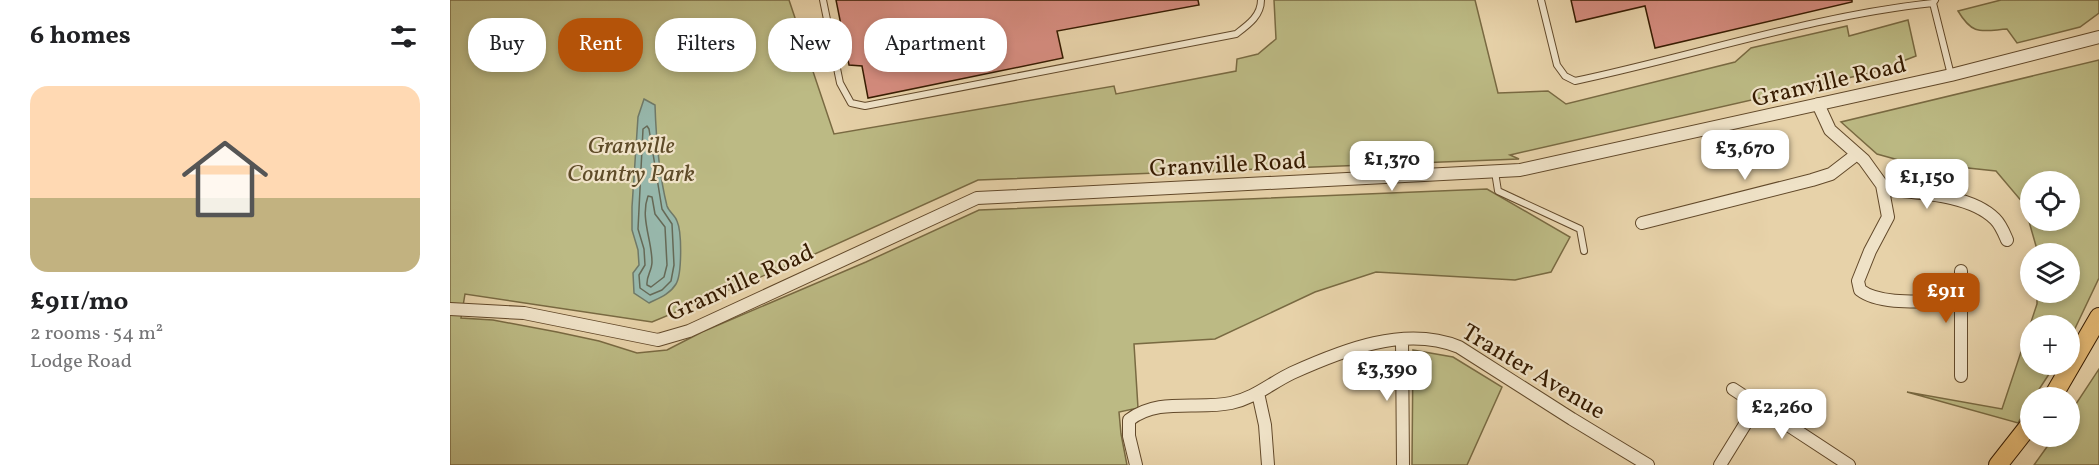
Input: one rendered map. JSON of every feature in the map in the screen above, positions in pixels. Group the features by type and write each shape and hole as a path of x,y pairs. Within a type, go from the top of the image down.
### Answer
{"main road":[{"path":"2058,387 2099,317"},
{"path":"1998,465 2020,437"}],"street":[{"name":"Granville Road","path":"450,309 524,313 658,340 689,331 977,198 1520,170 1951,75 2099,37"},
{"path":"1818,104 1830,130 1857,154 1883,189 1888,217 1869,251 1858,281 1860,290 1869,297 1892,300 1961,301"},
{"path":"1642,223 1831,174 1857,154"},
{"path":"1883,189 1953,199 1975,206 1997,221 2007,240"},
{"path":"1961,271 1961,376"},
{"path":"1402,340 1402,465"},
{"name":"Tranter Avenue","path":"1136,465 1129,428 1130,420 1138,413 1155,407 1229,404 1252,397 1291,374 1354,348 1385,341 1444,340 1459,347 1648,465"},
{"path":"1733,389 1849,465"},
{"path":"1258,393 1265,425 1268,465"},
{"path":"1720,465 1757,405"}],"lane":[{"path":"823,0 840,83 851,103 866,106 1236,34 1252,22 1261,7 1261,0"},
{"path":"1541,0 1557,65 1565,76 1575,81 1776,32 1934,2 1951,75"},
{"path":"1495,172 1498,191 1581,229 1584,251"}],"green space":[{"name":"Granville Country Park","path":"450,0 789,0 795,18 768,18 768,72 813,72 834,134 1114,86 1116,94 1236,71 1237,59 1258,54 1276,39 1274,0 1475,0 1498,93 1548,91 1566,104 1735,62 1751,48 1847,26 1849,36 1908,20 1916,56 1874,72 1510,155 1519,159 978,180 806,258 652,322 465,294 461,318 493,320 557,332 599,341 637,353 667,350 702,332 866,262 979,210 1487,189 1570,237 1551,272 1515,280 1376,272 1315,292 1215,339 1134,344 1138,408 1119,412 1127,465 450,465"},
{"path":"2001,0 2099,0 2099,13 2080,27 2017,43 2007,29 1984,31 1973,28 1958,11"},
{"path":"2099,60 2099,278 2080,318 2080,315 2033,315 2037,303 2080,303 2080,243 2035,243 2032,231 2080,231 2080,171 2020,171 2020,199 1996,171 1902,161 1877,154 1841,122"},
{"path":"1413,350 1453,357 1502,387 1467,465 1412,465"},
{"path":"2020,355 2020,375 2048,375 2041,387 2020,387 2020,420 2018,423 1907,392 2002,409"},
{"path":"2099,369 2099,465 2034,465 2047,447 2080,447 2080,398"}],"water":[{"path":"644,99 655,105 662,181 667,206 679,226 680,243 680,263 676,284 667,293 649,303 634,293 633,273 639,265 638,250 632,230 632,207 638,117"}],"building":[{"path":"836,0 1198,0 1199,5 1057,31 1063,58 1007,69 1007,18 864,18 864,72 995,72 868,98 862,66 852,65 852,18 840,18"},
{"path":"1571,0 1852,0 1852,2 1655,48 1645,6 1576,22"}]}
